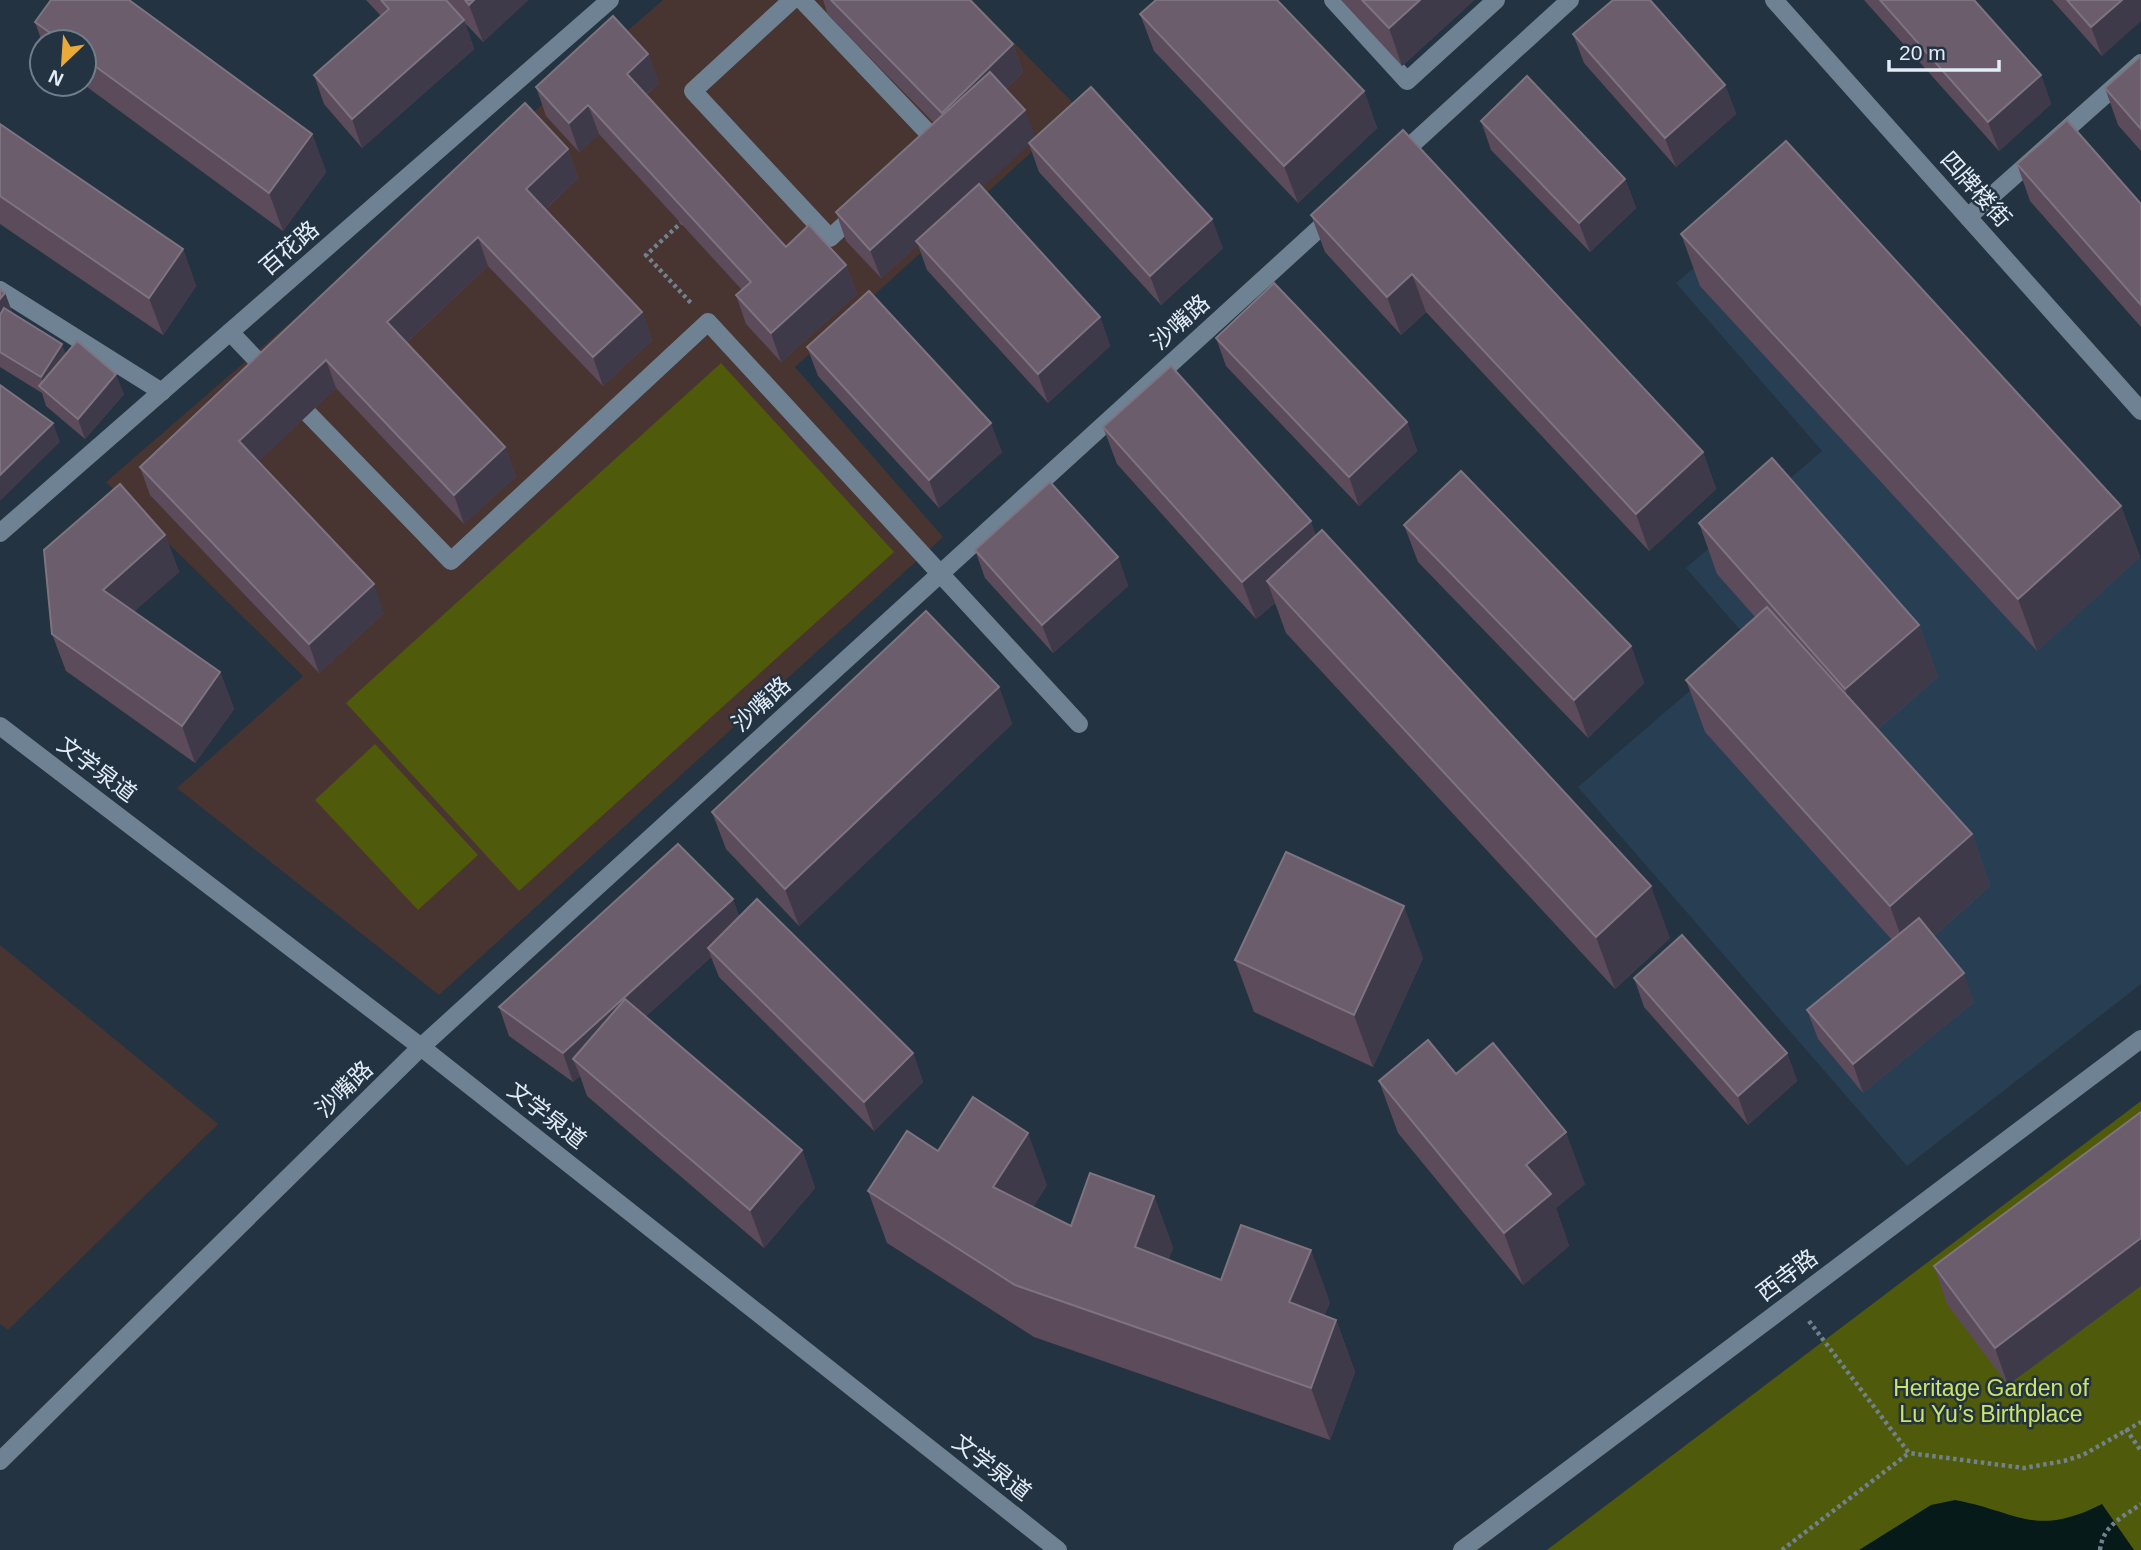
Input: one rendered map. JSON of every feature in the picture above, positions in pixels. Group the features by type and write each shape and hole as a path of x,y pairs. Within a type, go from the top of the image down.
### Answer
{"street":[{"name":"百花路","path":"0,533 610,0"},
{"path":"793,0 693,91 830,238 868,203"},
{"path":"802,0 935,141 916,158"},
{"path":"1333,0 1408,81 1496,0"},
{"path":"1384,170 1570,0"},
{"name":"四牌楼街","path":"1774,0 2141,411"},
{"path":"1968,217 2141,63"},
{"name":"沙嘴路","path":"0,1461 421,1047 1353,198"},
{"path":"0,290 162,392"},
{"path":"230,332 451,561 708,322 1079,724"},
{"name":"文学泉道","path":"0,726 421,1047 1058,1550"},
{"name":"西寺路","path":"1462,1550 2141,1039"}],"path":[{"path":"685,219 646,255 708,322"},
{"path":"1794,1300 1909,1453"},
{"path":"1782,1550 1909,1453 2024,1468 2083,1455 2141,1422"},
{"path":"2126,1429 2141,1451"},
{"path":"2100,1550 2101,1537 2115,1522 2141,1504"}],"shaded area":[{"path":"663,0 972,0 1079,109 795,367 943,537 439,995 177,788 303,676 106,482"},
{"path":"1805,173 2141,559 2141,984 1907,1166 1578,787 1749,640 1686,568 1822,451 1676,283"},
{"path":"0,945 218,1124 8,1330 0,1324"},
{"path":"1955,1500 2012,1516 2043,1521 2079,1514 2102,1504 2134,1550 1859,1550 1931,1505"}],"green space":[{"path":"721,363 894,552 519,891 346,703"},
{"path":"375,744 478,855 418,910 315,800"},
{"name":"Heritage Garden of Lu Yu’s Birthplace","path":"2141,1101 2141,1550 1547,1550"}],"building":[{"path":"51,0 129,0 312,134 269,193 98,68 98,28 43,28 35,22"},
{"path":"381,0 446,0 464,20 352,119 314,75 389,9"},
{"path":"831,0 970,0 1013,44 942,113"},
{"path":"1156,0 1277,0 1364,91 1284,166 1140,14"},
{"path":"1362,0 1420,0 1389,28"},
{"path":"1613,0 1650,0 1725,85 1665,138 1573,34"},
{"path":"1880,0 1974,0 2041,75 1988,122"},
{"path":"2067,0 2122,0 2091,27"},
{"path":"613,16 648,54 627,74 786,247 809,225 846,265 771,333 736,295 751,282 588,105 569,123 536,87"},
{"path":"2141,56 2141,129 2105,88"},
{"path":"990,72 1025,110 870,250 836,212"},
{"path":"1527,76 1625,179 1579,223 1481,121"},
{"path":"1091,87 1212,219 1150,276 1029,143"},
{"path":"525,103 568,149 526,189 642,312 593,357 478,237 387,322 505,447 454,495 326,360 239,441 374,584 309,644 140,467"},
{"path":"2067,120 2141,204 2141,305 2017,164"},
{"path":"0,124 183,249 149,298 0,196"},
{"path":"1403,130 1703,452 1636,514 1412,274 1387,297 1311,215"},
{"path":"1786,141 2121,506 2018,599 1681,234"},
{"path":"979,184 1100,317 1038,374 916,241"},
{"path":"1274,283 1407,422 1349,477 1216,338"},
{"path":"869,291 991,423 929,480 807,347"},
{"path":"4,308 62,344 41,377 0,352 0,315"},
{"path":"77,341 116,374 78,419 39,386"},
{"path":"1171,366 1311,521 1242,582 1103,427"},
{"path":"0,385 53,423 0,475"},
{"path":"1772,458 1919,625 1845,689 1699,523"},
{"path":"1461,471 1631,646 1574,700 1404,525"},
{"path":"1050,482 1118,557 1042,625 975,550"},
{"path":"120,484 165,535 103,590 220,672 182,726 52,634 44,550"},
{"path":"1322,530 1651,886 1596,937 1267,581"},
{"path":"1767,607 1972,834 1890,906 1686,680"},
{"path":"926,611 999,687 785,889 712,812"},
{"path":"678,844 733,899 563,1053 499,1007"},
{"path":"1286,852 1404,906 1354,1015 1235,960"},
{"path":"757,899 913,1053 864,1102 708,948"},
{"path":"1919,918 1964,973 1853,1064 1807,1010"},
{"path":"1682,935 1787,1053 1738,1096 1634,978"},
{"path":"625,999 802,1150 750,1210 573,1059"},
{"path":"1428,1040 1456,1074 1493,1043 1566,1132 1526,1165 1551,1194 1504,1233 1379,1081"},
{"path":"973,1097 1028,1133 993,1187 1071,1226 1090,1173 1154,1196 1135,1247 1221,1280 1241,1225 1311,1250 1289,1302 1336,1320 1311,1388 1015,1285 868,1191 907,1131 938,1151"},
{"path":"2141,1112 2141,1238 1995,1348 1934,1266"}]}
